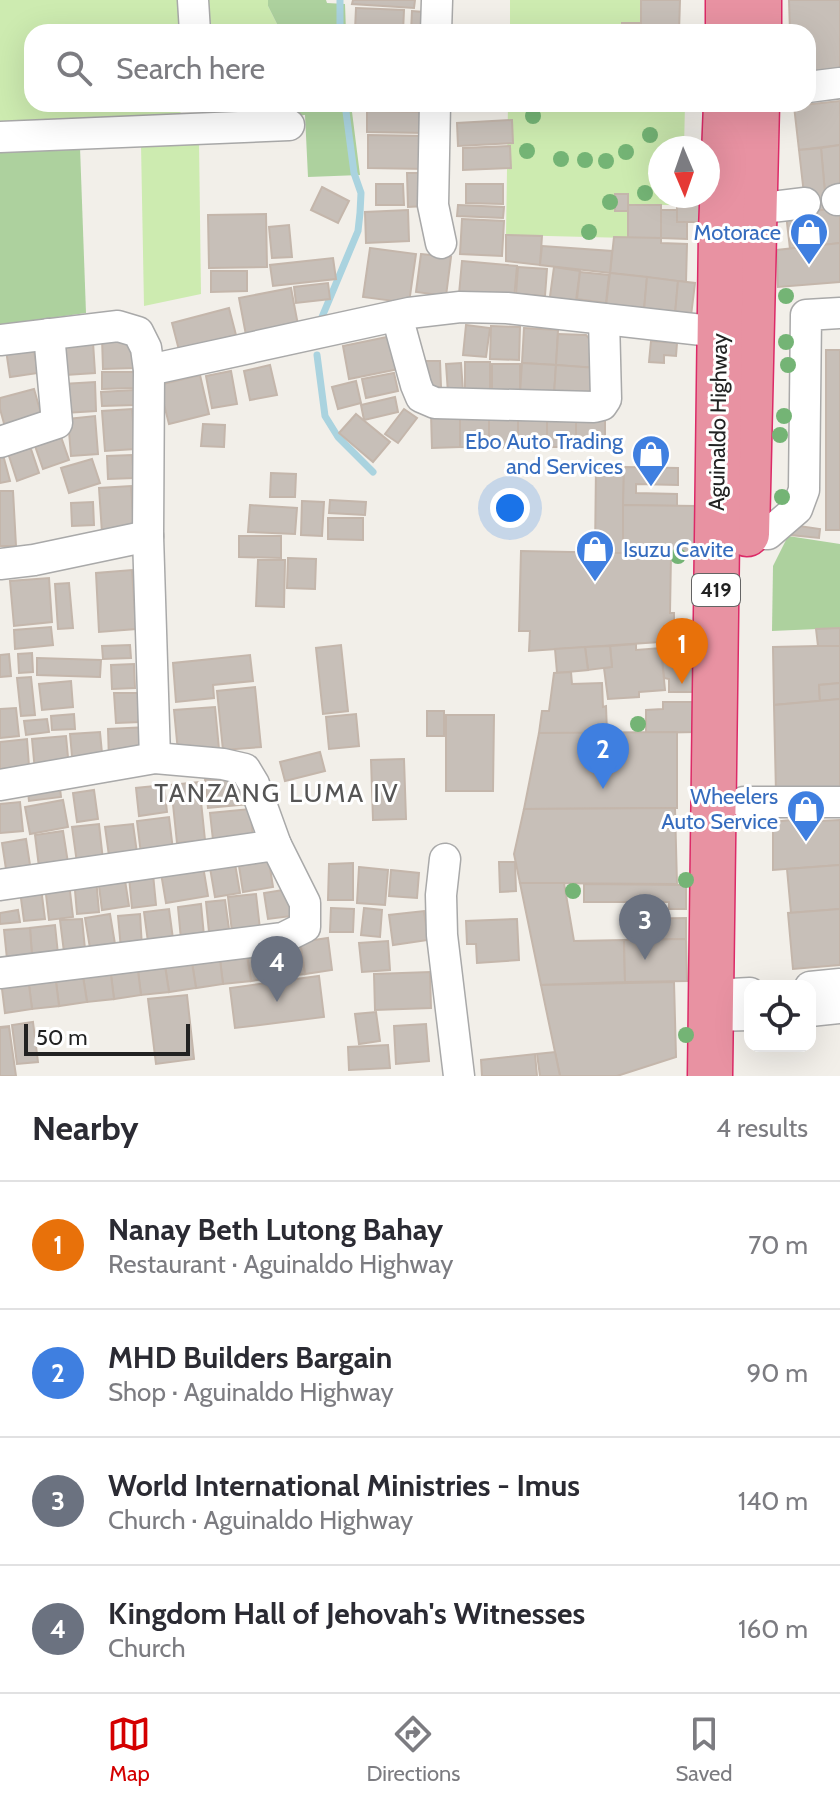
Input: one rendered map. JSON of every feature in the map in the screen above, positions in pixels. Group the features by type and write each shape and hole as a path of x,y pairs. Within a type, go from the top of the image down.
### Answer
{"highway":[{"path":"728,0 728,24"},
{"path":"759,0 759,24"},
{"name":"Aguinaldo Highway","path":"710,1076 734,1005 744,802 747,534 736,333 721,231 726,112"},
{"name":"Aguinaldo Highway","path":"740,1076 734,1005 736,333 755,209 757,112"}],"street":[{"path":"193,0 194,24"},
{"path":"436,24 437,0"},
{"path":"816,86 840,83"},
{"path":"435,112 433,205 441,243"},
{"path":"0,137 199,116 289,125"},
{"path":"755,209 805,203"},
{"path":"149,370 437,309 484,307 736,333"},
{"path":"747,534 768,534 797,509 804,490 806,315 840,313"},
{"path":"397,316 421,397 435,403 594,407 602,405 606,399 604,319"},
{"path":"0,340 118,326 138,332 146,348 149,370 148,536 155,758"},
{"path":"0,442 57,423 49,334"},
{"path":"0,564 148,536"},
{"path":"0,785 155,758 245,769 254,784 276,845 305,903 305,927 283,938 0,973"},
{"path":"744,802 840,802"},
{"path":"0,885 276,845"},
{"path":"445,859 441,895 442,935 459,1076"},
{"path":"816,986 840,984"},
{"path":"816,1010 840,1008"}],"green space":[{"path":"0,0 187,0 188,24 24,24 24,112 181,112 171,118 0,124"},
{"path":"199,0 268,0 277,24 200,24"},
{"path":"268,0 326,0 327,3 345,4 346,24 277,24"},
{"path":"510,0 641,0 641,24 510,24"},
{"path":"269,112 352,112 360,175 308,177 305,115 266,117"},
{"path":"508,112 685,112 684,136 648,136 648,205 628,205 628,238 506,235"},
{"path":"199,141 201,294 144,306 141,144"},
{"path":"80,147 86,313 0,325 0,150"},
{"path":"788,536 840,544 840,628 772,631 773,566"}],"building":[{"path":"353,0 415,0 414,8 352,4"},
{"path":"641,0 680,0 679,24 641,24"},
{"path":"789,0 840,0 840,73 816,74 816,24 790,24"},
{"path":"356,8 404,10 403,24 355,24"},
{"path":"412,11 436,13 435,24 411,24"},
{"path":"840,101 840,145 799,150 795,112 816,112 816,104"},
{"path":"367,112 427,112 426,133 367,132"},
{"path":"512,120 513,143 458,146 457,123"},
{"path":"368,135 426,136 426,169 368,168"},
{"path":"840,145 840,192 825,193 821,148"},
{"path":"510,146 511,168 463,170 463,148"},
{"path":"821,148 825,193 838,209 806,212 799,150"},
{"path":"407,173 424,173 425,206 408,207"},
{"path":"376,184 403,184 404,205 376,205"},
{"path":"466,184 503,184 503,204 466,203"},
{"path":"322,187 349,201 338,223 311,210"},
{"path":"615,194 628,194 628,211 615,211"},
{"path":"458,205 504,207 503,218 457,216"},
{"path":"628,205 661,208 661,238 628,238"},
{"path":"677,208 700,208 700,222 677,222"},
{"path":"840,208 840,243 790,249 786,214"},
{"path":"408,210 409,241 366,243 365,212"},
{"path":"661,210 677,210 677,222 687,222 687,239 661,238"},
{"path":"266,214 267,267 209,268 208,215"},
{"path":"462,219 504,221 502,256 460,254"},
{"path":"289,225 292,257 272,258 269,227"},
{"path":"506,235 542,236 540,265 506,261"},
{"path":"614,237 661,238 661,243 687,244 686,282 610,273"},
{"name":"Motorace","path":"840,243 840,282 778,287 777,250"},
{"path":"542,246 612,251 610,273 540,265"},
{"path":"370,248 416,254 409,303 363,297"},
{"path":"421,254 451,257 446,296 416,292"},
{"path":"333,258 336,279 273,286 270,265"},
{"path":"462,261 517,266 514,299 459,294"},
{"path":"518,267 547,269 545,296 516,294"},
{"path":"554,267 580,271 575,308 549,304"},
{"path":"211,271 247,271 247,291 211,292"},
{"path":"580,272 609,275 606,303 577,299"},
{"path":"610,273 647,277 644,310 606,306"},
{"path":"647,277 678,281 675,314 644,310"},
{"path":"678,281 695,283 691,316 675,314"},
{"path":"328,283 330,299 296,303 294,287"},
{"path":"291,288 298,325 246,335 239,298"},
{"path":"229,308 236,335 179,350 172,323"},
{"path":"466,325 490,328 486,357 463,355"},
{"path":"491,326 520,327 519,360 490,359"},
{"path":"524,328 558,330 556,365 522,363"},
{"path":"558,334 586,335 596,346 594,368 556,365"},
{"path":"392,336 399,369 349,379 343,346"},
{"path":"133,337 134,368 103,369 102,338"},
{"path":"651,341 677,343 676,356 664,355 664,363 649,362"},
{"path":"93,342 95,373 66,375 64,343"},
{"path":"33,346 38,373 10,377 6,350"},
{"path":"826,350 840,350 840,530 826,530"},
{"path":"423,361 440,361 441,387 424,387"},
{"path":"465,362 490,362 490,397 465,397"},
{"path":"461,363 463,391 448,393 446,364"},
{"path":"522,363 556,365 554,395 520,393"},
{"path":"492,364 520,364 520,393 492,393"},
{"path":"270,365 277,395 250,400 244,371"},
{"path":"556,365 597,368 596,386 584,396 554,395"},
{"path":"231,371 237,404 212,408 206,376"},
{"path":"102,372 135,372 135,388 102,389"},
{"path":"394,373 398,391 366,398 362,379"},
{"path":"200,375 209,414 169,424 159,385"},
{"path":"356,381 361,403 338,409 332,387"},
{"path":"95,382 96,411 65,413 63,384"},
{"path":"34,389 42,417 5,427 0,398"},
{"path":"134,390 135,405 102,406 101,392"},
{"path":"395,397 398,412 364,420 361,405"},
{"path":"132,409 135,449 105,451 102,411"},
{"path":"404,409 417,418 398,443 385,434"},
{"path":"489,413 518,413 518,447 489,448"},
{"path":"489,413 489,448 460,447 460,414"},
{"path":"518,413 547,413 547,447 518,447"},
{"path":"547,413 576,413 576,447 547,447"},
{"path":"576,413 605,413 605,447 576,447"},
{"path":"356,414 390,442 373,462 339,433"},
{"path":"431,414 460,414 460,447 432,448"},
{"path":"95,416 98,454 71,456 68,419"},
{"path":"203,424 225,425 224,447 201,446"},
{"path":"59,431 69,460 43,469 33,440"},
{"path":"29,443 39,473 17,481 7,450"},
{"path":"0,452 10,481 0,483"},
{"path":"132,455 134,478 108,479 107,456"},
{"path":"92,459 100,483 69,493 61,468"},
{"path":"596,467 624,467 623,553 595,553"},
{"path":"624,467 678,468 678,485 636,484 636,493 677,494 677,506 623,505"},
{"path":"271,473 296,474 295,497 270,497"},
{"path":"131,486 134,531 102,533 99,488"},
{"path":"0,491 13,491 16,546 0,546"},
{"path":"330,500 366,502 365,515 329,513"},
{"path":"302,501 324,502 322,536 301,535"},
{"path":"93,502 94,525 72,526 71,503"},
{"path":"250,505 297,508 295,534 248,532"},
{"path":"623,505 696,506 695,554 623,553"},
{"path":"328,518 363,518 363,540 328,539"},
{"path":"792,525 820,529 819,538 791,535"},
{"path":"239,536 281,536 281,558 239,557"},
{"name":"Isuzu Cavite","path":"521,551 671,554 670,613 674,613 674,641 529,651 530,631 519,631"},
{"path":"288,558 316,559 315,589 287,588"},
{"path":"258,560 285,560 284,607 256,606"},
{"path":"132,570 136,629 99,632 96,573"},
{"path":"49,578 52,622 14,626 10,581"},
{"path":"69,583 73,628 58,629 55,584"},
{"path":"51,627 53,645 15,649 14,630"},
{"path":"840,628 840,646 818,646 816,629"},
{"path":"696,640 696,692 669,692 669,679 664,678 660,642"},
{"path":"636,644 636,650 661,648 665,690 639,692 639,697 608,699 604,668 612,667 610,646"},
{"path":"130,645 131,658 103,659 102,646"},
{"path":"341,645 348,711 323,714 316,648"},
{"path":"610,646 612,667 588,670 585,647"},
{"path":"840,646 840,683 819,685 820,701 774,705 773,647"},
{"path":"585,647 588,670 557,673 555,649"},
{"path":"32,653 33,672 19,673 18,654"},
{"path":"9,654 11,676 0,677 0,655"},
{"path":"250,655 253,681 213,685 214,698 176,702 173,663"},
{"path":"37,658 101,660 100,677 37,675"},
{"path":"134,664 135,688 112,689 111,665"},
{"path":"571,672 572,684 602,683 607,733 539,733 542,711 549,711 554,673"},
{"path":"31,677 35,715 21,716 17,678"},
{"path":"71,681 73,707 42,710 39,684"},
{"path":"840,683 840,699 820,701 819,685"},
{"path":"255,687 261,747 223,750 217,691"},
{"path":"114,693 140,693 141,722 116,723"},
{"path":"840,699 840,788 776,793 774,705"},
{"path":"663,702 696,702 696,732 646,733 646,710 663,709"},
{"path":"215,707 219,749 178,752 174,710"},
{"path":"16,708 19,736 0,738 0,709"},
{"path":"427,711 444,711 444,736 427,736"},
{"path":"74,714 75,729 52,730 51,716"},
{"path":"356,714 359,746 329,749 326,717"},
{"path":"446,715 494,715 493,791 446,791"},
{"path":"47,719 49,732 26,735 24,721"},
{"path":"148,727 149,758 109,760 108,729"},
{"path":"100,732 103,764 73,767 70,734"},
{"path":"677,732 677,808 524,809 539,733"},
{"path":"66,736 69,768 35,771 32,739"},
{"path":"27,739 29,766 0,769 0,742"},
{"path":"320,752 325,771 285,781 280,762"},
{"path":"404,759 406,819 373,820 371,760"},
{"path":"246,775 249,804 208,808 205,779"},
{"path":"199,782 205,840 177,843 171,785"},
{"path":"164,785 167,812 139,816 136,788"},
{"path":"60,788 61,797 29,801 28,792"},
{"path":"94,790 98,819 77,822 73,793"},
{"path":"63,800 68,827 30,834 25,807"},
{"path":"20,802 23,831 0,833 0,804"},
{"path":"675,808 677,884 520,883 514,854 524,809"},
{"path":"250,809 253,836 213,840 210,813"},
{"path":"169,817 173,850 141,854 137,821"},
{"name":"Wheelers Auto Service","path":"819,817 819,821 840,820 840,865 773,870 773,822"},
{"path":"99,824 103,860 77,863 72,827"},
{"path":"133,824 137,853 109,856 105,827"},
{"path":"63,831 68,863 39,867 35,835"},
{"path":"26,839 30,865 6,869 2,843"},
{"path":"234,858 240,893 215,897 209,862"},
{"path":"269,861 273,887 243,892 239,866"},
{"path":"499,862 515,862 516,891 500,892"},
{"path":"353,863 353,900 328,900 329,864"},
{"path":"840,865 840,909 791,913 787,869"},
{"path":"203,866 208,896 166,903 161,873"},
{"path":"359,867 388,870 385,905 357,903"},
{"path":"391,870 419,873 417,898 389,896"},
{"path":"124,874 129,906 102,910 98,878"},
{"path":"153,874 156,905 132,908 129,877"},
{"path":"96,878 99,912 77,914 74,879"},
{"path":"69,883 73,917 49,920 45,886"},
{"path":"520,883 564,883 574,941 624,940 625,982 541,985"},
{"path":"584,884 686,885 686,909 669,909 669,902 584,902"},
{"path":"41,888 45,919 24,921 20,891"},
{"path":"296,888 300,915 268,919 264,893"},
{"path":"256,894 260,929 232,932 228,897"},
{"path":"225,900 229,929 209,932 206,902"},
{"path":"201,904 204,936 181,939 178,907"},
{"path":"331,908 354,909 353,932 330,932"},
{"path":"364,908 382,910 380,937 361,935"},
{"path":"169,909 173,939 148,942 144,912"},
{"path":"840,909 840,965 793,969 788,913"},
{"path":"18,910 20,922 0,924 0,913"},
{"path":"424,911 428,940 393,945 389,915"},
{"path":"110,914 115,944 90,948 85,918"},
{"path":"140,914 142,947 121,949 118,916"},
{"path":"686,918 686,939 631,940 631,919"},
{"path":"82,919 85,949 64,952 60,920"},
{"path":"517,919 519,960 477,963 476,944 467,944 466,921"},
{"path":"55,925 58,954 32,956 30,928"},
{"path":"30,928 32,956 7,959 4,930"},
{"path":"328,938 332,970 305,974 300,942"},
{"path":"686,939 687,981 625,982 624,940"},
{"path":"388,941 390,970 362,972 359,943"},
{"path":"300,942 305,974 278,977 273,945"},
{"path":"273,945 278,977 251,981 246,949"},
{"path":"246,949 251,981 223,984 219,952"},
{"path":"219,952 223,984 196,988 191,956"},
{"path":"191,956 196,988 169,992 164,959"},
{"path":"164,959 169,992 141,995 137,963"},
{"path":"137,963 141,995 114,999 110,967"},
{"path":"110,967 114,999 87,1002 82,970"},
{"path":"82,970 87,1002 59,1006 55,974"},
{"path":"430,972 431,1008 375,1010 374,974"},
{"path":"55,974 59,1006 32,1009 28,977"},
{"path":"319,976 324,1017 235,1028 230,988"},
{"path":"28,977 32,1009 5,1013 1,981"},
{"path":"674,982 676,1057 617,1076 560,1076 541,985"},
{"path":"187,995 194,1059 156,1064 148,999"},
{"path":"376,1012 380,1041 359,1044 355,1014"},
{"path":"33,1022 38,1062 17,1064 12,1025"},
{"path":"426,1024 429,1061 396,1064 394,1026"},
{"path":"9,1026 11,1076 0,1076 0,1027"},
{"path":"9,1027 16,1076 0,1076 0,1028"},
{"path":"388,1045 390,1068 349,1070 348,1047"},
{"path":"555,1052 560,1076 540,1076 537,1054"},
{"path":"535,1054 537,1076 482,1076 481,1060"}],"waterway":[{"path":"340,0 340,24"},
{"path":"322,317 358,231 361,193 354,173 346,112"},
{"path":"317,355 325,416 338,437 373,472"}],"place":[{"name":"Motorace","path":"809,266"},
{"name":"Ebo Auto Trading and Services","path":"651,488"},
{"name":"Isuzu Cavite","path":"595,583"},
{"name":"Nanay Beth Lutong Bahay","path":"682,684"},
{"name":"MHD Builders Bargain","path":"603,789"},
{"name":"Wheelers Auto Service","path":"806,843"},
{"name":"World International Ministries - Imus","path":"645,960"},
{"name":"Kingdom Hall of Jehovah's Witnesses","path":"277,1002"}],"district":[{"name":"TANZANG LUMA IV","path":"277,793"}]}
